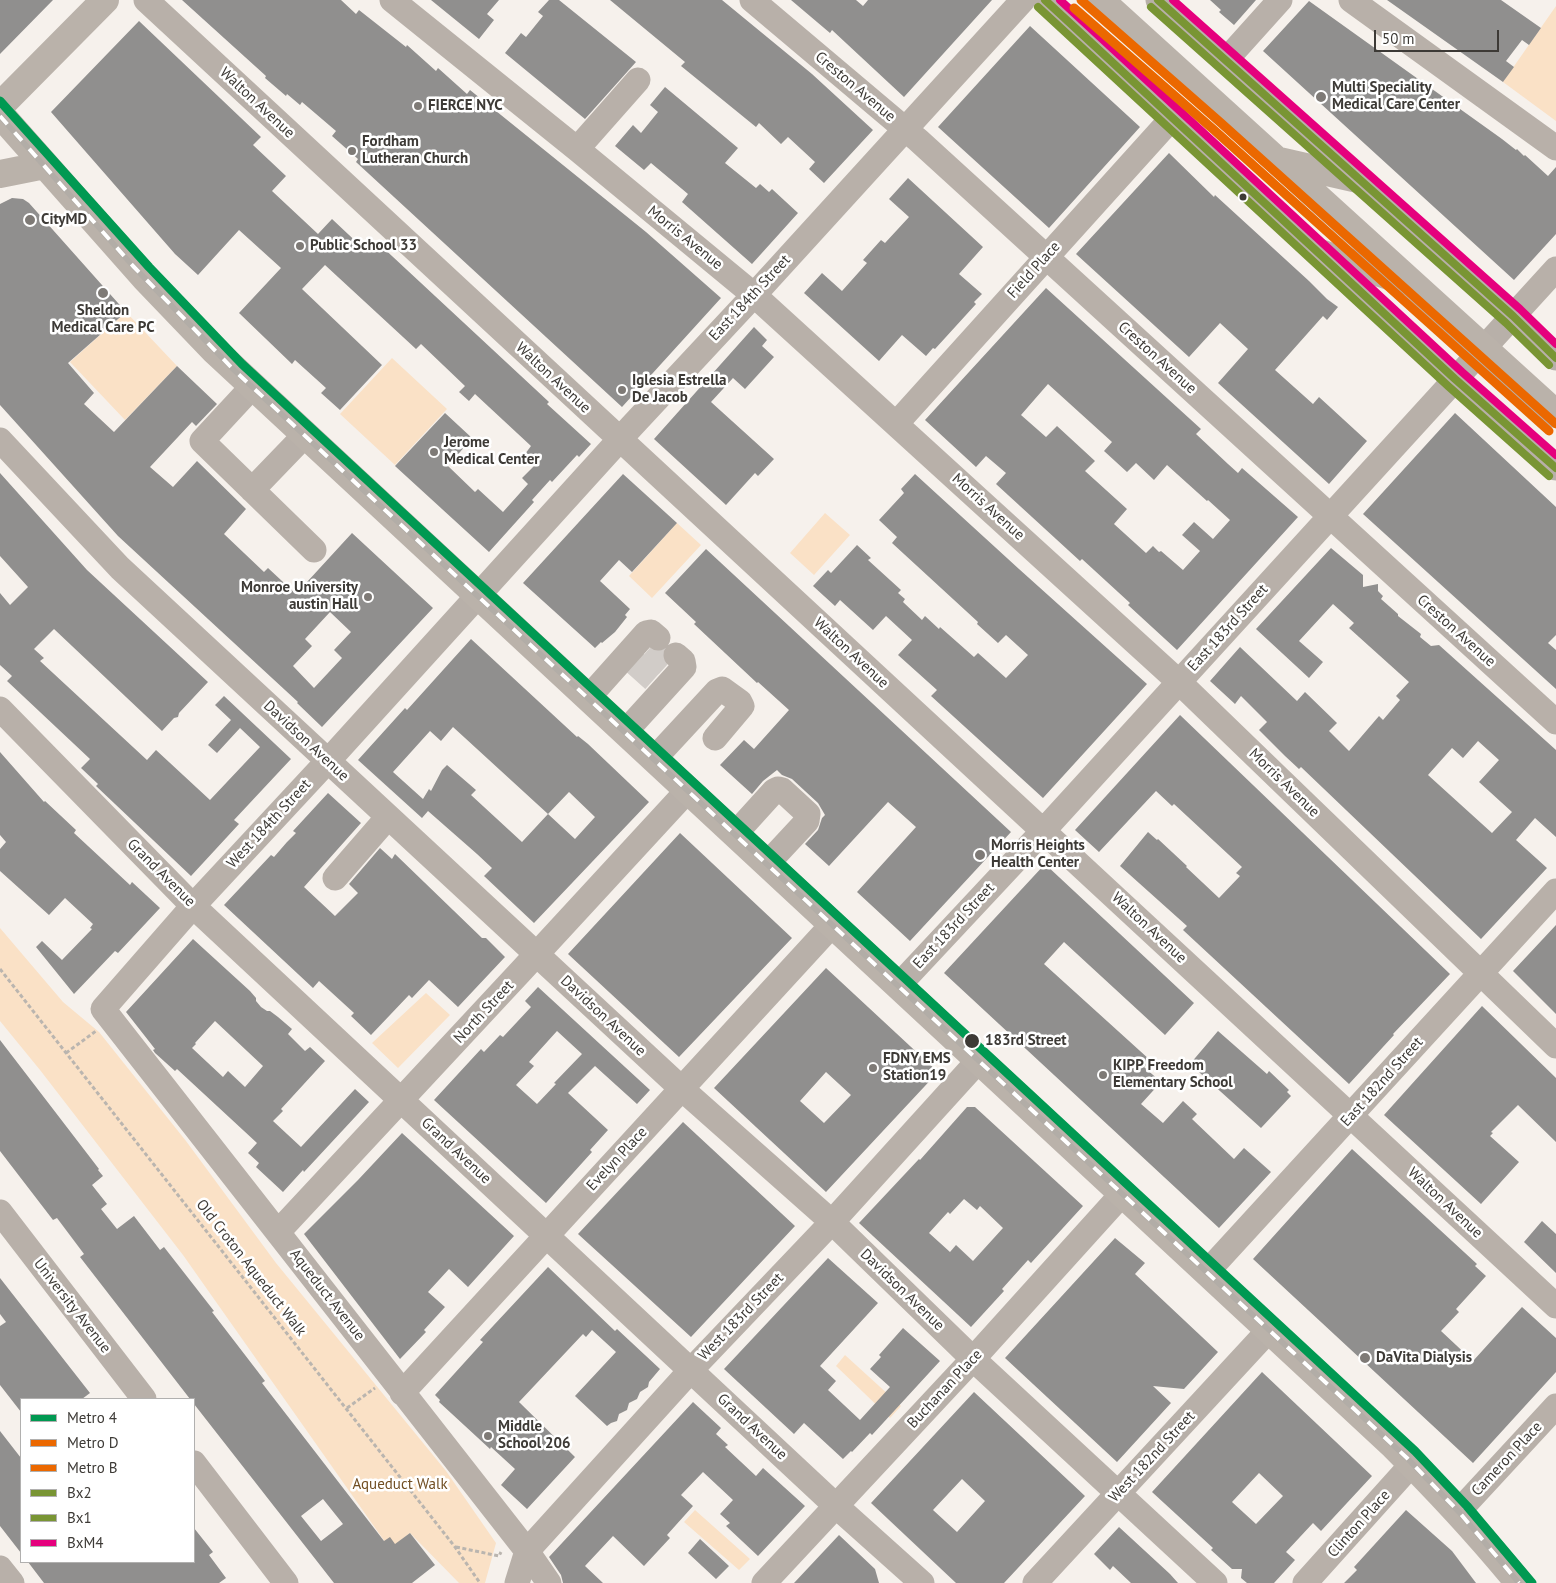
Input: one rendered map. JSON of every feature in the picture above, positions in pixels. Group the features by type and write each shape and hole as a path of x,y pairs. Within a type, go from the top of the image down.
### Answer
{"main road":[{"path":"0,106 105,0"},
{"path":"1100,0 1556,414"},
{"path":"0,114 145,278 215,351 1123,1193 1412,1464 1483,1539 1519,1583"},
{"path":"1278,161 1358,179"},
{"path":"0,174 45,165"},
{"path":"1320,254 1413,283"}],"street":[{"name":"Walton Avenue","path":"146,0 1556,1306"},
{"name":"Morris Avenue","path":"392,0 578,149 754,295 1179,682 1556,1046"},
{"name":"Creston Avenue","path":"752,0 905,129 1556,722"},
{"name":"East 184th Street","path":"478,596 1023,0"},
{"path":"1045,0 1455,379 1556,468"},
{"path":"1158,0 1513,316 1556,358"},
{"path":"1226,60 1280,0"},
{"path":"1351,0 1556,148"},
{"path":"578,149 638,80"},
{"name":"Field Place","path":"896,424 1173,117"},
{"name":"East 183rd Street","path":"898,985 1044,830 1556,269"},
{"path":"253,386 202,441 314,550"},
{"path":"252,490 305,435"},
{"name":"Davidson Avenue","path":"0,440 120,568 682,1089 832,1222 973,1359 1215,1583"},
{"name":"West 184th Street","path":"99,1021 193,906 478,596"},
{"path":"588,698 649,667 625,732"},
{"path":"654,759 717,691 722,689 740,702 742,706 715,738"},
{"name":"Grand Avenue","path":"0,709 193,906 836,1506 922,1583"},
{"path":"735,834 774,791 778,789 782,790 808,814 807,821 767,864"},
{"name":"North Street","path":"278,1232 537,955 688,790"},
{"path":"335,878 388,817"},
{"name":"East 182nd Street","path":"1207,1272 1556,891"},
{"name":"Evelyn Place","path":"396,1385 546,1235 832,925"},
{"name":"Aqueduct Avenue","path":"99,1021 278,1232 396,1385 515,1548 549,1583"},
{"name":"West 183rd Street","path":"517,1583 515,1548 691,1370 832,1222 979,1060"},
{"name":"Buchanan Place","path":"764,1583 973,1359 1123,1193"},
{"name":"University Avenue","path":"0,1212 143,1398"},
{"name":"West 182nd Street","path":"1035,1583 1269,1330"},
{"name":"Cameron Place","path":"1458,1512 1556,1406"},
{"path":"195,1464 286,1583"},
{"name":"Clinton Place","path":"1305,1583 1412,1464"},
{"path":"0,1568 12,1583"}],"path":[{"name":"Old Croton Aqueduct Walk","path":"0,969 347,1408 455,1547 480,1583"},
{"path":"66,1053 99,1021"},
{"path":"347,1408 396,1385"},
{"path":"455,1547 499,1556 515,1548"}],"green space":[{"path":"1556,6 1556,121 1503,82"},
{"path":"126,312 177,366 125,420 70,362"},
{"path":"392,358 447,409 395,465 340,414"},
{"path":"825,513 850,535 814,575 790,553"},
{"path":"677,523 701,545 652,598 629,576"},
{"name":"Aqueduct Walk","path":"0,928 63,1002 99,1032 186,1141 276,1263 446,1471 496,1543 485,1583 459,1583 410,1533 390,1549 183,1255 0,1021"},
{"path":"426,993 450,1015 398,1068 372,1043"},
{"path":"845,1355 901,1406 890,1418 836,1366"},
{"path":"695,1510 750,1559 739,1570 684,1522"}],"building":[{"path":"0,0 53,0 0,54"},
{"path":"182,0 341,0 356,14 359,10 406,47 407,45 436,71 438,68 467,94 470,90 646,232 721,298 622,407 356,162 358,159 332,136 336,131 302,102 300,105 287,94 286,96"},
{"path":"431,0 499,0 487,14 494,20 479,39"},
{"path":"549,0 559,0 636,62 585,119 505,53 521,33 526,37 543,16 538,12"},
{"path":"610,0 722,0 812,74 873,130 824,183 809,169 815,162 788,137 781,144 759,123 756,127 681,66 685,62"},
{"path":"791,0 856,0 863,6 868,0 992,0 904,97 832,30 830,33"},
{"path":"1210,0 1256,0 1234,25 1219,12 1221,10"},
{"path":"1387,0 1501,0 1541,28 1529,45 1522,40 1506,61 1514,67 1503,82"},
{"path":"1309,1 1517,149 1548,176 1556,167 1556,234 1514,280 1263,51"},
{"path":"139,21 261,137 253,145 286,176 272,191 318,234 332,219 365,250 371,244 374,247 378,243 549,402 547,404 591,444 579,457 577,455 552,482 550,480 532,500 534,502 489,552 395,466 445,413 472,438 448,466 475,492 478,489 503,512 528,484 522,478 536,464 525,454 531,446 475,394 469,401 459,392 465,386 421,344 416,349 325,265 302,289 382,365 340,410 321,393 326,388 295,360 292,364 239,313 281,268 239,230 198,275 175,254 51,112"},
{"path":"1030,26 1140,127 1049,228 938,127"},
{"path":"665,87 738,148 725,163 756,188 760,184 769,192 772,189 798,213 752,264 682,202 688,194 651,163 644,170 615,146 633,125 641,133 658,112 650,105"},
{"path":"1169,153 1214,197 1215,195 1338,307 1327,320 1323,316 1275,370 1313,404 1319,397 1367,441 1329,484 1218,383 1248,349 1220,323 1189,357 1076,254"},
{"path":"908,178 983,247 959,274 982,294 974,302 976,304 935,349 933,348 926,356 902,335 879,361 804,293 822,273 842,291 867,263 863,260 881,240 885,243 909,217 889,199"},
{"path":"12,198 23,199 29,203 126,312 68,363 94,393 84,404 114,432 177,366 217,404 196,426 192,422 150,467 173,487 197,461 246,509 224,534 264,572 268,568 296,594 352,533 433,608 322,727 298,702 118,536 0,405 0,204","holes":["330,612 351,632 334,650 342,658 314,688 293,666 312,646 305,639"]},
{"path":"1046,288 1201,429 1196,434 1228,464 1238,473 1242,468 1298,517 1177,650 1128,605 1130,603 1082,559 1080,561 996,484 1006,473 986,456 976,467 925,420","holes":["1048,384 1112,442 1104,451 1127,472 1136,463 1154,480 1167,465 1230,520 1213,539 1194,522 1182,535 1200,551 1183,570 1153,546 1146,553 1114,524 1127,509 1085,471 1095,461 1057,426 1046,437 1021,415"]},
{"path":"754,327 767,340 762,346 774,357 745,389 733,378 711,402 774,459 758,476 755,473 726,505 654,439"},
{"path":"1455,413 1556,507 1556,635 1548,643 1556,650 1556,689 1363,514"},
{"path":"0,473 87,570 208,682 179,713 178,717 174,718 162,731 54,629 34,649 44,658 40,661 147,760 156,750 210,800 260,747 240,728 217,753 208,745 231,720 215,705 224,696 291,759 234,820 239,824 191,876 96,786 98,784 81,768 90,759 7,681 12,676 0,665 0,593 10,605 28,587 0,556"},
{"path":"623,474 677,523 632,572 619,560 600,581 630,609 625,615 627,617 615,632 595,648 523,583"},
{"path":"915,474 1147,684 1043,798 931,696 937,690 898,655 912,640 886,616 873,630 840,600 835,606 813,586 828,570 831,573 857,545 871,558 868,560 901,590 898,593 905,599 903,602 922,620 925,616 974,657 978,653 1006,678 1028,655 1006,635 998,643 977,624 978,622 892,543 897,537 879,520 904,493 901,489"},
{"path":"1331,548 1363,575 1363,587 1378,584 1378,591 1383,596 1381,599 1398,616 1421,634 1420,637 1431,646 1439,645 1556,750 1556,837 1535,818 1516,840 1547,868 1481,939 1301,767 1299,769 1259,730 1267,722 1241,696 1235,704 1210,681 1240,647 1297,701 1305,692 1337,723 1329,731 1349,751 1379,716 1383,720 1400,700 1396,696 1409,682 1349,628 1354,623 1333,604 1299,641 1323,662 1309,678 1256,629","holes":["1478,741 1499,760 1479,782 1512,812 1492,833 1428,775 1452,748 1463,758"]},
{"path":"706,549 1011,832 910,941 857,892 916,827 888,802 829,866 805,844 818,830 825,815 818,803 792,779 782,775 777,770 763,781 752,794 720,765 744,740 754,749 789,710 694,624 696,622 665,593"},
{"path":"471,639 577,737 588,744 649,802 534,923 484,876 492,868 477,854 428,811 422,818 358,760 405,708 407,710","holes":["453,727 548,814 522,842 471,795 476,790 447,765 442,770 431,791 429,789 423,799 393,772 430,731 441,741","569,792 595,817 575,839 548,814"]},
{"path":"1180,715 1450,974 1349,1084 1183,930 1187,926 1120,866 1148,832 1158,839 1219,898 1240,876 1236,873 1242,867 1174,804 1172,806 1156,791 1099,852 1075,830"},
{"path":"0,752 44,802 76,830 74,833 130,885 132,882 160,908 118,953 115,951 74,994 36,947 42,941 62,960 92,929 90,928 93,924 65,898 49,915 0,871 0,849 6,842 0,835"},
{"path":"328,793 361,823 304,887 335,916 358,893 349,884 380,848 392,859 395,854 482,938 486,938 505,957 458,1007 429,980 412,998 409,995 371,1035 351,1016 354,1013 319,981 313,988 224,905 271,855 274,857 296,833 293,831"},
{"path":"680,833 792,938 679,1057 568,954"},
{"path":"1045,864 1194,1003 1165,1035 1064,942 1044,964 1150,1060 1144,1067 1161,1082 1141,1104 1163,1123 1183,1101 1197,1114 1192,1119 1234,1159 1244,1148 1271,1172 1219,1228 944,973"},
{"path":"1556,925 1556,1014 1513,971"},
{"path":"193,939 250,991 261,1007 270,1011 292,1029 288,1034 305,1051 310,1047 325,1061 281,1109 283,1111 273,1121 301,1147 355,1089 369,1102 283,1192 256,1167 259,1163 248,1153 257,1143 177,1069 175,1071 155,1053 153,1050 155,1049 126,1012","holes":["215,1021 263,1066 245,1087 228,1071 223,1077 192,1048"]},
{"path":"826,968 938,1072 826,1192 714,1088","holes":["826,1072 851,1095 824,1123 800,1101"]},
{"path":"538,987 650,1090 637,1104 595,1066 568,1093 608,1130 590,1150 592,1152 546,1203 434,1100 481,1049 484,1052 500,1035 503,1037 531,1007 525,1001","holes":["557,1031 582,1054 537,1104 516,1085 534,1066 529,1062"]},
{"path":"1482,1006 1556,1078 1556,1142 1518,1105 1491,1132 1493,1133 1490,1136 1519,1162 1481,1204 1384,1115"},
{"path":"1218,1031 1267,1074 1269,1071 1289,1090 1287,1092 1291,1096 1261,1128 1190,1064"},
{"path":"0,1040 99,1169 103,1176 92,1185 107,1204 101,1209 117,1229 134,1216 160,1250 164,1247 265,1381 262,1383 384,1541 390,1537 395,1544 410,1533 435,1565 412,1583 334,1583 195,1405 195,1398 189,1398 80,1257 84,1254 57,1218 53,1220 0,1151","holes":["323,1499 343,1524 321,1541 301,1516"]},
{"path":"967,1107 975,1107 1083,1206 1031,1263 1028,1260 1002,1289 1004,1291 971,1327 859,1223 920,1160","holes":["964,1199 977,1210 980,1206 1003,1228 973,1261 956,1245 950,1252 929,1233 948,1212 950,1214"]},
{"path":"683,1122 795,1226 691,1337 578,1234"},
{"path":"402,1133 514,1236 468,1287 449,1269 428,1292 445,1307 424,1330 426,1332 400,1359 304,1234"},
{"path":"1352,1149 1477,1264 1475,1266 1486,1276 1456,1309 1459,1312 1441,1331 1473,1361 1522,1307 1556,1338 1556,1372 1473,1463 1253,1259"},
{"path":"1542,1221 1556,1234 1556,1273 1524,1242"},
{"path":"1115,1238 1145,1263 1135,1274 1218,1352 1184,1389 1153,1386 1171,1403 1117,1462 1005,1358"},
{"path":"828,1258 878,1303 820,1366 836,1381 828,1390 860,1420 890,1387 870,1369 881,1357 879,1355 903,1328 940,1361 872,1435 870,1433 843,1459 804,1423 794,1434 724,1369"},
{"path":"548,1267 615,1331 617,1329 660,1369 649,1382 648,1387 640,1392 637,1399 629,1403 627,1410 619,1414 617,1421 607,1426 575,1396 616,1352 592,1330 586,1337 583,1334 519,1402 575,1457 527,1509 501,1485 515,1469 491,1447 490,1449 439,1402 440,1400 435,1395 483,1342 480,1340"},
{"path":"0,1278 90,1393 83,1398 20,1398 20,1411 0,1385 0,1326 6,1322 0,1314"},
{"path":"1262,1372 1372,1476 1321,1531 1313,1523 1286,1552 1295,1560 1274,1583 1247,1583 1241,1578 1242,1569 1232,1569 1211,1550 1213,1548 1152,1492","holes":["1259,1473 1283,1496 1256,1524 1232,1502"]},
{"path":"974,1392 1085,1496 1004,1583 956,1583 871,1503","holes":["962,1479 985,1501 957,1532 933,1510"]},
{"path":"693,1402 721,1428 716,1434 728,1445 725,1447 756,1476 763,1468 805,1506 758,1556 726,1526 730,1523 720,1514 733,1500 703,1472 681,1495 693,1506 667,1535 670,1538 644,1566 613,1536 585,1566 603,1583 563,1583 561,1575 549,1557"},
{"path":"0,1431 20,1457 20,1552 0,1526"},
{"path":"1406,1510 1452,1551 1476,1583 1344,1583 1357,1570 1354,1567"},
{"path":"1119,1527 1178,1583 1131,1583 1113,1566 1110,1570 1094,1554"},
{"path":"195,1529 213,1552 209,1555 226,1578 219,1583 44,1583 29,1563 195,1563"},
{"path":"839,1535 875,1569 879,1583 794,1583"},
{"path":"700,1539 729,1566 716,1579 688,1553"}],"tunnel":[{"path":"649,649 667,665"},
{"path":"635,663 654,680"}],"railway":[{"path":"0,116 133,266 234,370 1407,1458 1459,1512 1519,1583"}],"metro line":[{"name":"D","path":"1081,0 1556,424"},
{"name":"B","path":"1074,8 1214,130 1549,431"},
{"name":"4","path":"0,101 149,267 242,364 1415,1451 1467,1506 1532,1583"}],"transit line":[{"name":"Bx2","path":"1045,0 1455,379 1556,468"},
{"name":"BxM4","path":"1060,0 1462,372 1556,455"},
{"name":"Bx2","path":"1158,0 1513,316 1556,358"},
{"name":"BxM4","path":"1173,0 1520,309 1556,344"},
{"name":"Bx1","path":"1038,7 1448,386 1549,476"},
{"name":"Bx1","path":"1151,7 1506,323 1549,365"}],"place":[{"name":"Multi Speciality Medical Care Center","path":"1321,97"},
{"name":"FIERCE NYC","path":"418,106"},
{"name":"Fordham Lutheran Church","path":"352,151"},
{"name":"CityMD","path":"30,220"},
{"name":"Public School 33","path":"300,246"},
{"name":"Sheldon Medical Care PC","path":"103,293"},
{"name":"Iglesia Estrella De Jacob","path":"622,390"},
{"name":"Jerome Medical Center","path":"434,452"},
{"name":"Monroe University austin Hall","path":"368,597"},
{"name":"Morris Heights Health Center","path":"980,855"},
{"name":"183rd Street","path":"972,1041"},
{"name":"FDNY EMS Station19","path":"873,1068"},
{"name":"KIPP Freedom Elementary School","path":"1103,1075"},
{"name":"DaVita Dialysis","path":"1365,1358"},
{"name":"Middle School 206","path":"488,1436"}]}
